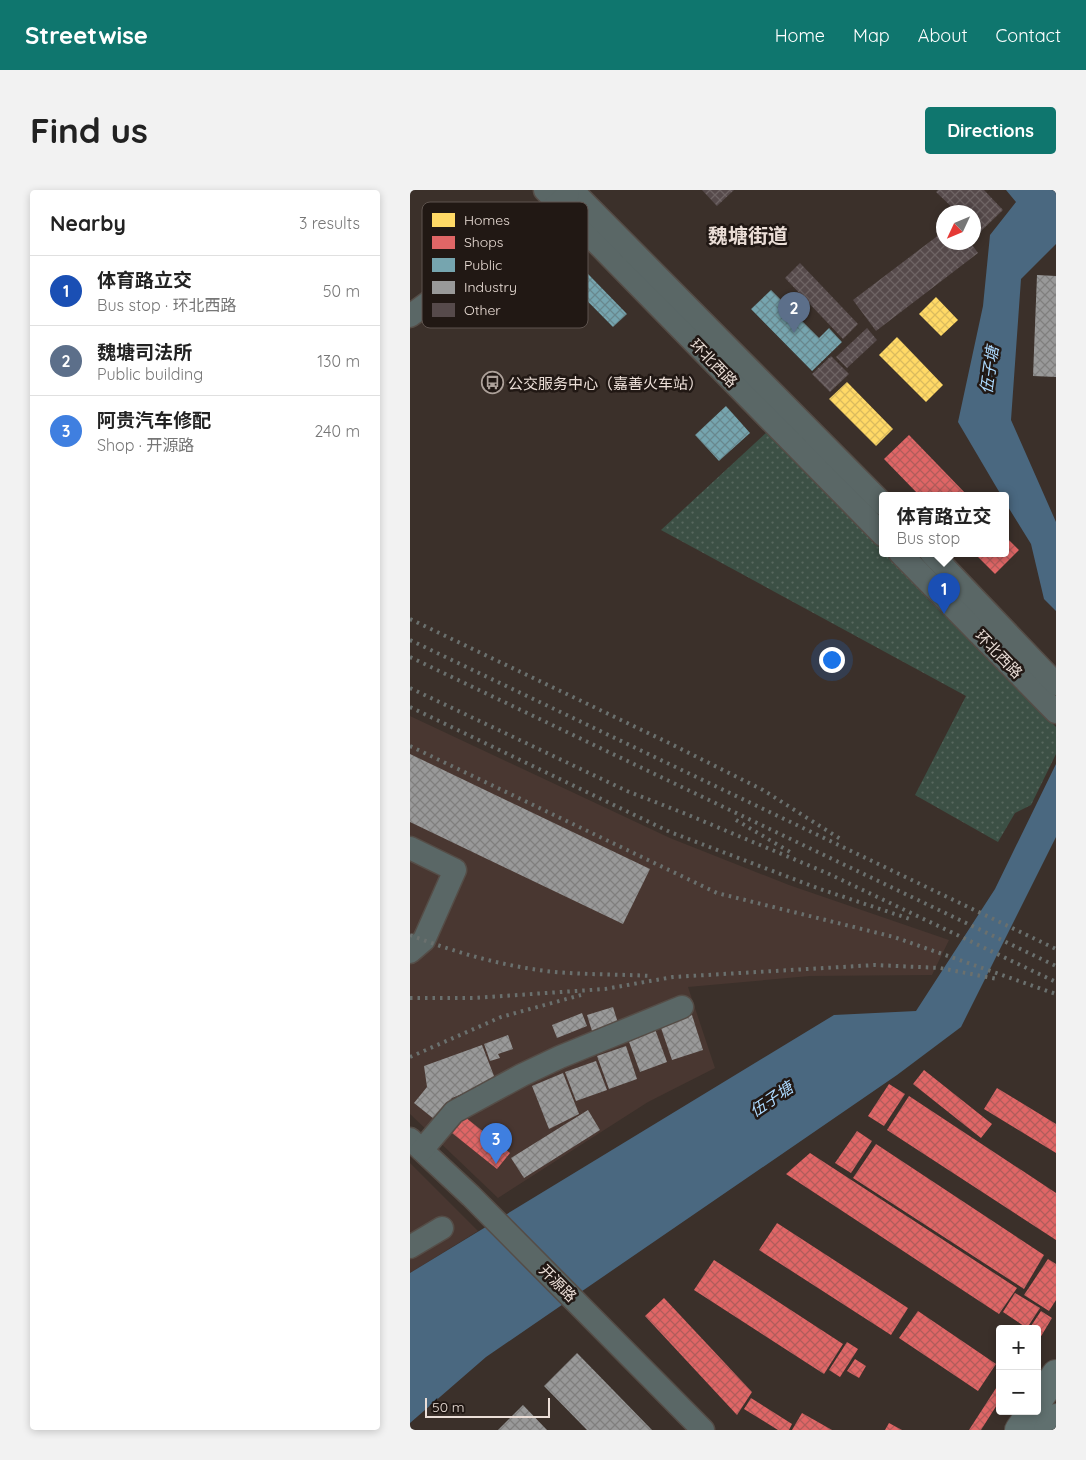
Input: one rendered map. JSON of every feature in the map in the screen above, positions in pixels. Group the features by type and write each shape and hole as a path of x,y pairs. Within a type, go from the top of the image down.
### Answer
{"main road":[{"path":"1041,1396 1056,1374"},
{"path":"1019,1430 1029,1415"},
{"path":"1048,1430 1056,1418"}],"street":[{"name":"环北西路","path":"588,219 879,500"},
{"name":"环北西路","path":"588,222 879,531"},
{"path":"410,316 422,307"},
{"name":"环北西路","path":"904,557 1056,712"},
{"name":"环北西路","path":"934,557 1056,684"},
{"path":"410,848 455,870 424,940 410,952"},
{"path":"416,1144 454,1112 522,1075 560,1057 682,1007"},
{"name":"开源路","path":"416,1144 471,1196 703,1430"},
{"path":"410,1248 442,1228"}],"shaded area":[{"path":"410,716 670,838 789,885 949,940 932,975 810,976 688,987 715,1068 648,1102 498,1198 410,1114"},
{"path":"410,1163 478,1231 410,1273"}],"green space":[{"path":"767,432 879,547 879,557 889,557 1056,727 1056,754 1031,805 1015,813 998,842 915,795 966,696 661,530"}],"water":[{"name":"伍子塘","path":"1006,190 1056,190 1056,244 1021,279 1011,420 1056,522 1056,611 1044,599 1031,544 1009,508 1009,492 999,492 958,422 983,306 990,235 1016,202"},
{"name":"伍子塘","path":"1056,764 1056,837 961,1027 897,1075 486,1357 410,1423 410,1273 834,1015 916,1011 995,889"}],"building: Homes":[{"path":"936,297 958,320 941,336 919,314"},
{"path":"897,337 943,385 926,402 879,355"},
{"path":"847,382 893,429 876,446 829,399"}],"building: Shops":[{"path":"909,435 964,492 916,492 884,459"},
{"path":"1009,540 1019,550 995,574 978,557 1009,557"},
{"path":"924,1070 992,1124 981,1138 913,1084"},
{"path":"889,1084 905,1094 884,1126 868,1116"},
{"path":"997,1088 1056,1124 1056,1153 984,1109"},
{"path":"909,1096 1056,1193 1056,1240 887,1130"},
{"path":"465,1117 510,1153 497,1169 452,1133"},
{"path":"857,1131 872,1141 851,1173 835,1163"},
{"path":"876,1144 1044,1255 1024,1289 853,1178"},
{"path":"810,1153 1017,1288 999,1314 786,1174"},
{"path":"777,1223 908,1308 891,1335 759,1250"},
{"path":"1048,1259 1056,1264 1056,1300 1049,1311 1024,1295"},
{"path":"714,1260 843,1344 824,1374 694,1290"},
{"path":"1015,1293 1040,1308 1029,1325 1022,1325 1003,1312"},
{"path":"664,1298 752,1392 737,1415 645,1316"},
{"path":"918,1311 996,1364 978,1391 899,1338"},
{"path":"1041,1311 1052,1318 1041,1336 1041,1325 1032,1325"},
{"path":"847,1342 858,1349 840,1377 829,1370"},
{"path":"855,1359 866,1366 859,1378 847,1371"},
{"path":"996,1388 996,1406 981,1430 969,1430"},
{"path":"751,1398 792,1424 789,1430 778,1430 744,1409"},
{"path":"802,1413 832,1430 792,1430"},
{"path":"889,1423 902,1430 885,1430"}],"building: Public":[{"path":"588,274 627,314 613,327 588,302"},
{"path":"771,290 819,338 829,328 842,342 812,371 751,309"},
{"path":"726,406 750,433 719,461 695,435"}],"building: Industry":[{"path":"1037,275 1056,276 1056,377 1033,376"},
{"path":"410,754 650,869 623,924 410,822"},
{"path":"613,1007 618,1023 592,1031 587,1015"},
{"path":"582,1013 587,1026 557,1038 552,1025"},
{"path":"692,1015 703,1050 672,1060 660,1025"},
{"path":"655,1029 667,1062 640,1072 628,1039"},
{"path":"508,1035 513,1049 498,1054 500,1058 490,1061 484,1044"},
{"path":"482,1045 496,1081 452,1098 434,1119 414,1103 427,1087 424,1066"},
{"path":"626,1046 637,1079 609,1089 597,1056"},
{"path":"596,1061 607,1090 576,1101 565,1072"},
{"path":"563,1073 579,1114 549,1129 532,1086"},
{"path":"588,1110 600,1130 524,1178 511,1158"},
{"path":"577,1353 652,1430 587,1430 544,1386"},
{"path":"523,1405 547,1430 498,1430"}],"building: Other":[{"path":"702,190 734,190 717,206"},
{"path":"938,190 984,190 1003,210 981,231 981,205 950,205 936,192"},
{"path":"936,237 936,250 976,250 978,253 876,331 853,300"},
{"path":"800,263 858,324 843,339 785,278"},
{"path":"867,328 877,340 847,368 836,357"},
{"path":"831,356 849,374 830,392 812,374"}],"railway":[{"path":"410,619 763,790 842,840"},
{"path":"410,640 1056,949"},
{"path":"410,657 1056,966"},
{"path":"410,688 627,791 827,873 1056,982"},
{"path":"410,707 670,832 820,889 910,919"},
{"path":"410,746 717,893 894,937 1056,994"},
{"path":"736,820 790,852"},
{"path":"410,935 477,957 528,968 572,973 652,976"},
{"path":"410,998 473,998 605,989 673,977 875,965 940,968 997,979"},
{"path":"410,1057 501,1017 581,995"}],"place":[{"name":"魏塘司法所","path":"794,333"},
{"name":"公交服务中心（嘉善火车站）","path":"492,383"},
{"name":"体育路立交","path":"944,614"},
{"name":"阿贵汽车修配","path":"496,1164"}],"district":[{"name":"魏塘街道","path":"748,235"}]}
